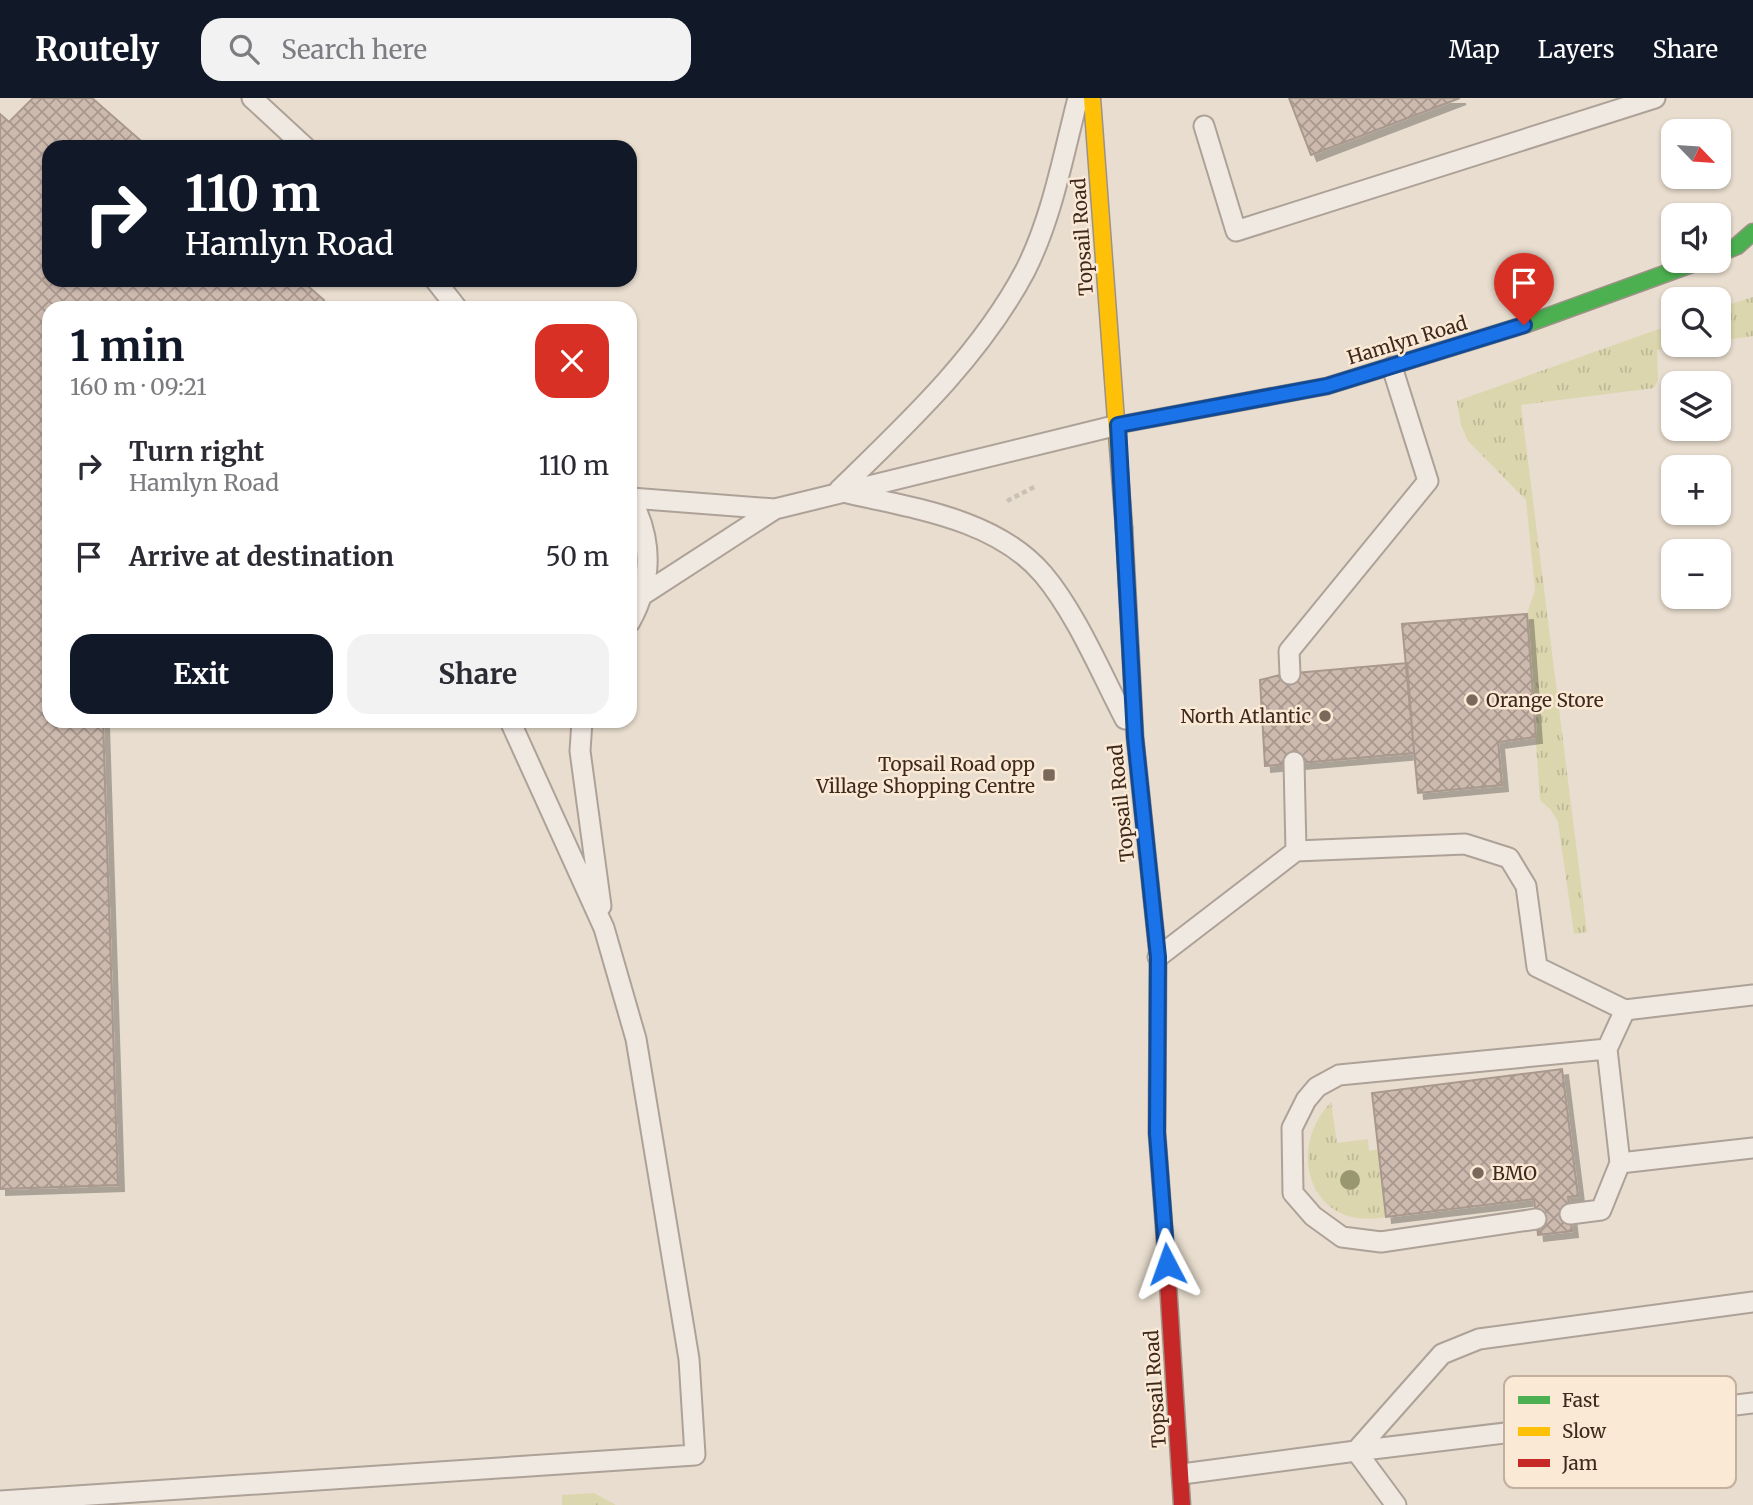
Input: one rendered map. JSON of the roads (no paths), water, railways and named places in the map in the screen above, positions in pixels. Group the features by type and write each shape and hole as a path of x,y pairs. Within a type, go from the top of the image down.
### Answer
{"main road":[{"name":"Topsail Road","path":"1092,98 1118,425 1135,737 1158,957 1157,1133 1182,1504"},
{"path":"1736,249 1753,232"},
{"name":"Hamlyn Road","path":"1118,425 1327,386 1524,325 1667,273"}],"lane":[{"path":"252,98 297,140"},
{"path":"839,491 929,401 990,328 1025,271 1045,222 1078,98"},
{"path":"1204,126 1236,231 1655,98"},
{"path":"440,287 452,301"},
{"path":"1290,674 1289,651 1428,481 1392,367"},
{"path":"644,594 775,509 839,491 1118,425"},
{"path":"839,491 937,514 980,529 1014,550 1043,574 1068,613 1135,737"},
{"path":"637,499 775,509"},
{"path":"637,512 645,528 649,561 644,594 637,608"},
{"path":"0,1501 695,1455 689,1359 636,1039 604,928 513,728"},
{"path":"582,728 580,751 604,928"},
{"path":"1294,762 1296,851"},
{"path":"1158,957 1296,851 1465,844 1509,858 1526,886 1537,967 1625,1010 1753,995"},
{"path":"1570,1214 1601,1210 1620,1163 1607,1049 1625,1010"},
{"path":"1536,1219 1381,1242 1342,1237 1313,1216 1293,1193 1292,1128 1306,1100 1317,1087 1339,1075 1607,1049"},
{"path":"1620,1163 1753,1148"},
{"path":"1356,1451 1442,1354 1479,1339 1753,1302"},
{"path":"1182,1474 1504,1433"},
{"path":"1356,1451 1396,1505"}],"place":[{"name":"Orange Store","path":"1472,700"},
{"name":"North Atlantic","path":"1325,716"},
{"name":"Topsail Road opp Village Shopping Centre","path":"1049,775"},
{"name":"BMO","path":"1478,1173"}]}
